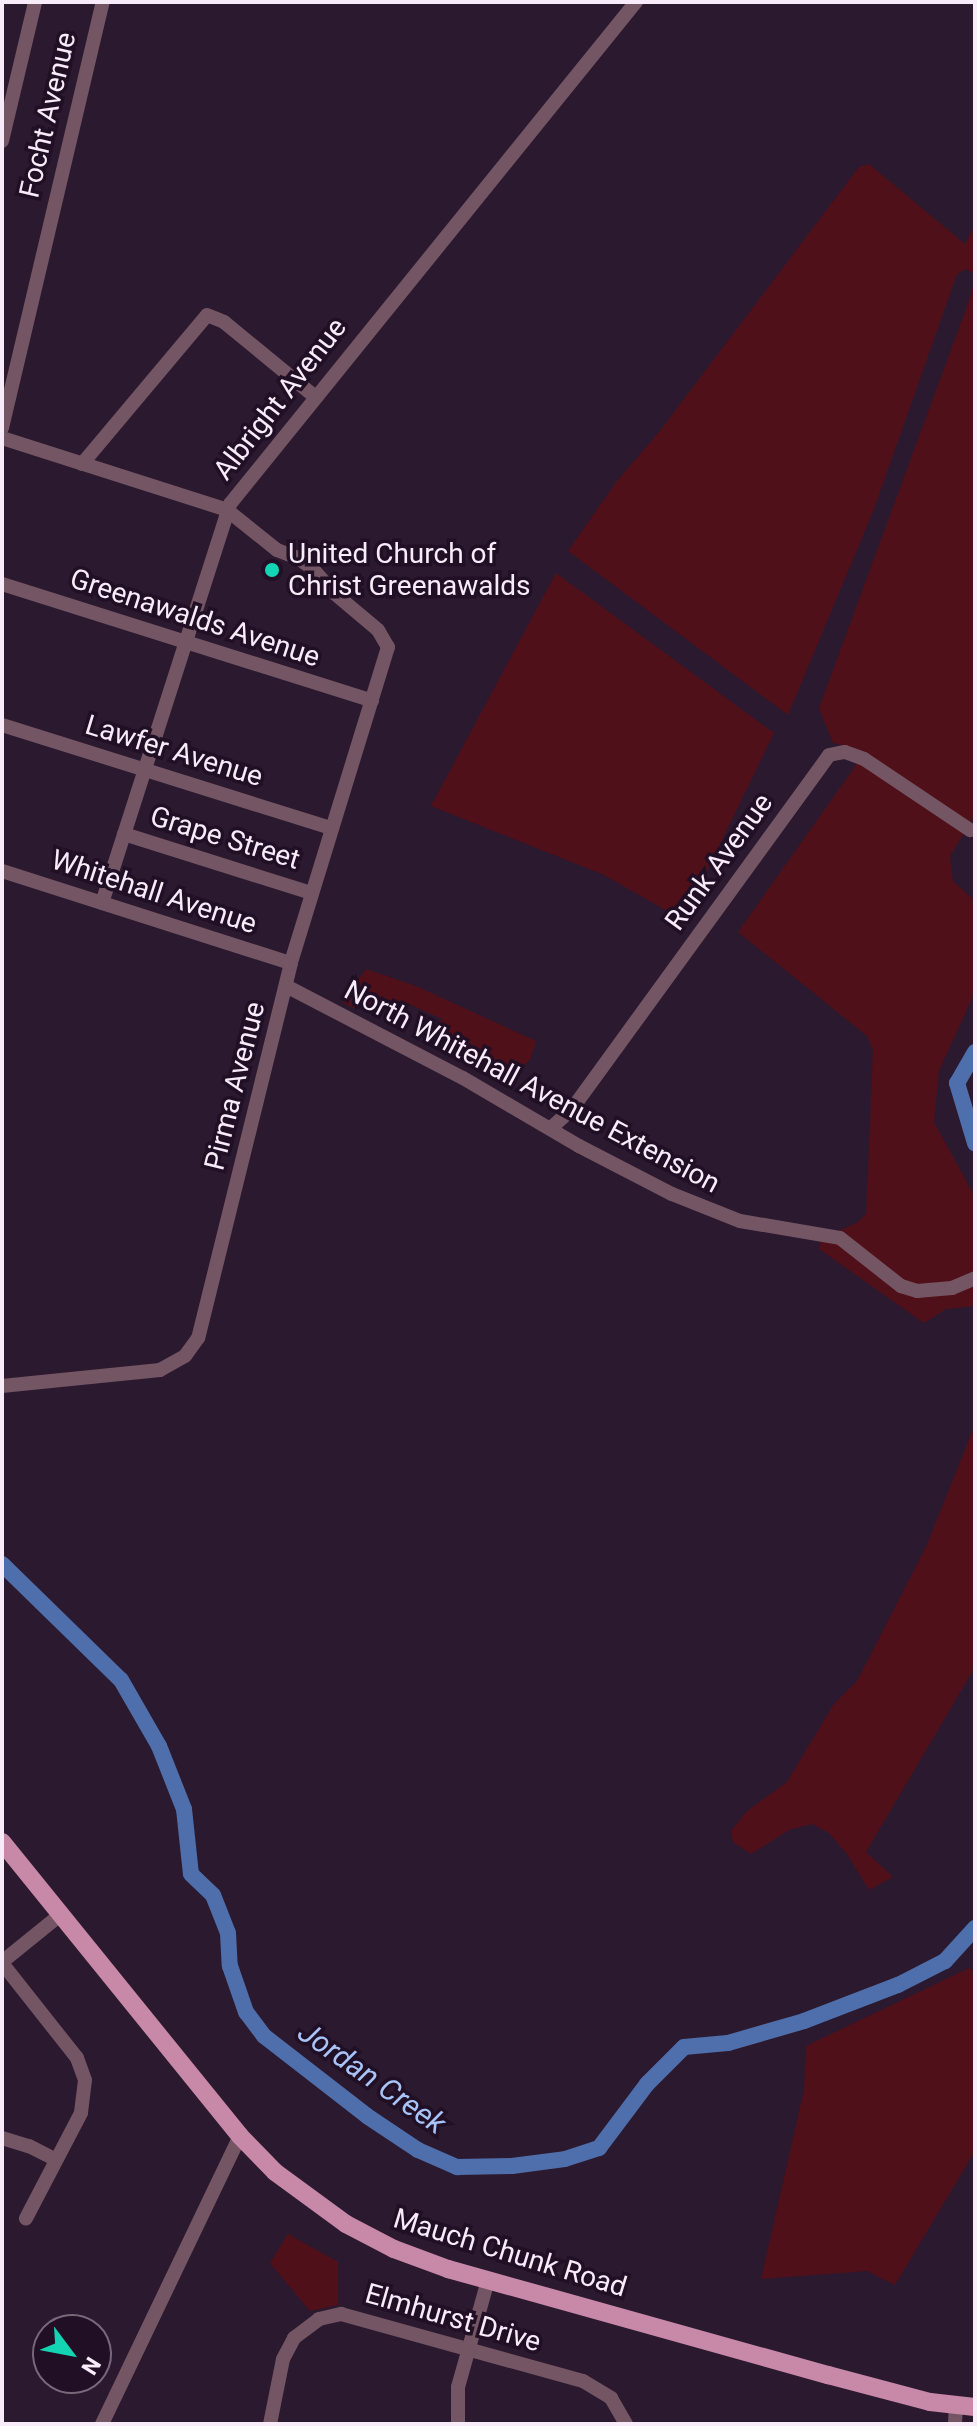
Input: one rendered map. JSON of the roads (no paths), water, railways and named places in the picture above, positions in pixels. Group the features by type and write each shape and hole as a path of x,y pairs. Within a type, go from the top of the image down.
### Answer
{"main road":[{"name":"Mauch Chunk Road","path":"2,1842 240,2136 275,2172 346,2224 418,2259 488,2280 828,2375 955,2415 975,2407"}],"street":[{"path":"2,141 8,86 35,2"},
{"name":"Focht Avenue","path":"2,428 103,2"},
{"name":"Albright Avenue","path":"102,903 227,510 314,396 636,2"},
{"path":"82,464 201,320 212,315 314,396"},
{"path":"2,438 227,510"},
{"name":"Pirma Avenue","path":"2,1386 160,1370 179,1362 193,1347 202,1326 291,963 388,647 378,630 334,593 313,569 298,558 277,550 227,510"},
{"name":"Greenawalds Avenue","path":"2,584 372,701"},
{"name":"Lawfer Avenue","path":"2,725 331,828"},
{"name":"Runk Avenue","path":"551,1128 572,1109 829,755 845,752 864,759 970,830"},
{"name":"Grape Street","path":"124,834 311,893"},
{"name":"Whitehall Avenue","path":"2,871 291,963"},
{"name":"North Whitehall Avenue Extension","path":"286,986 658,1187 725,1216 756,1225 795,1228 840,1238 909,1289 935,1292 975,1278"},
{"path":"26,2218 84,2104 82,2068 2,1962 60,1915"},
{"path":"102,2424 240,2136"},
{"path":"2,2138 29,2146 56,2160"},
{"path":"458,2424 456,2399 488,2280"},
{"name":"Elmhurst Drive","path":"270,2424 287,2349 299,2332 319,2319 354,2316 595,2386 618,2406 626,2424"}],"waterway":[{"name":"Jordan Creek","path":"975,1052 957,1083 975,1143"},
{"name":"Jordan Creek","path":"2,1564 121,1680 159,1746 184,1809 191,1874 213,1895 228,1933 230,1966 246,2012 264,2036 367,2116 418,2150 457,2167 512,2166 565,2159 599,2148 647,2084 684,2047 728,2043 804,2021 898,1985 945,1961 975,1928"}],"place":[{"name":"United Church of Christ Greenawalds","path":"272,570"}]}
